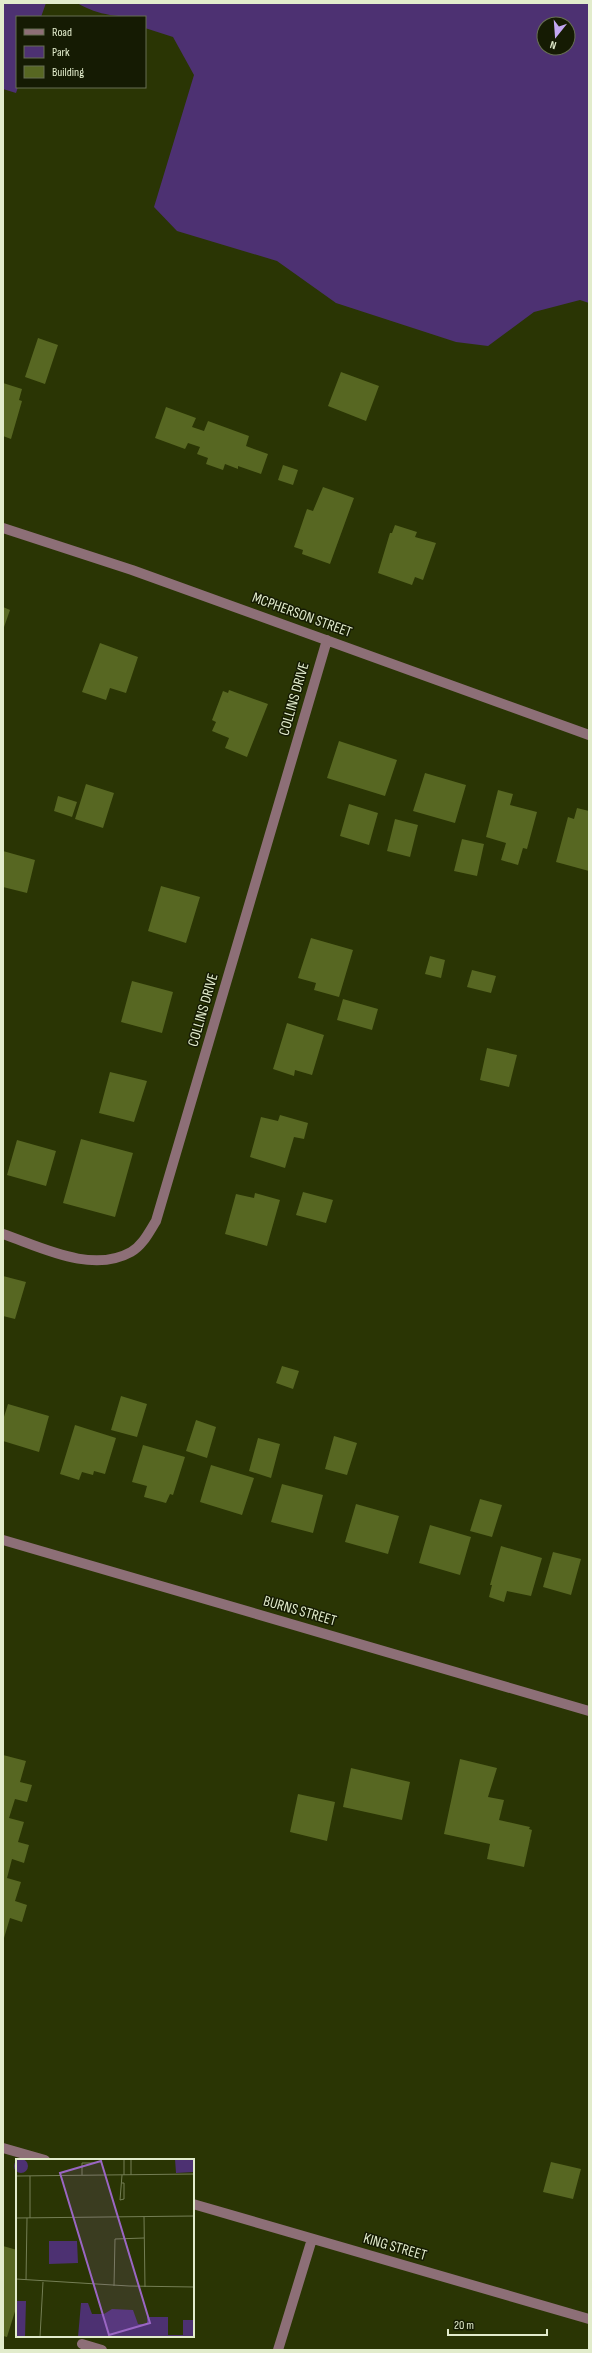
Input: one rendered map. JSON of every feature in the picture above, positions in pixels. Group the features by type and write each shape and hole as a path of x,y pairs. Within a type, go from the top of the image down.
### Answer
{"street":[{"name":"MCPHERSON STREET","path":"3,528 132,570 589,735"},
{"name":"COLLINS DRIVE","path":"3,1234 67,1255 96,1261 116,1258 132,1252 143,1242 156,1221 327,640"},
{"name":"BURNS STREET","path":"3,1540 589,1711"},
{"path":"3,2148 42,2159"},
{"name":"KING STREET","path":"194,2204 589,2319"},
{"path":"278,2350 312,2239"},
{"path":"82,2344 102,2350"}],"green space":[{"path":"3,3 46,3 41,16 16,16 16,88 18,88 16,93 3,89"},
{"path":"77,3 589,3 589,303 580,300 534,312 488,346 456,342 336,303 277,261 177,231 154,207 194,75 173,37 146,28 146,16 118,16 93,11"}],"building":[{"path":"38,338 58,345 45,384 25,377"},
{"path":"341,372 379,386 366,421 328,406"},
{"path":"3,383 22,389 19,400 22,401 11,439 3,436"},
{"path":"166,407 196,418 192,427 204,431 208,421 249,436 246,446 268,454 261,474 238,466 238,469 225,464 223,470 206,464 208,458 197,454 200,447 188,443 185,449 155,438"},
{"path":"283,465 298,470 293,485 278,480"},
{"path":"323,487 354,498 330,564 302,554 303,550 294,547 307,509 313,511"},
{"path":"395,525 417,532 415,537 436,543 423,580 415,577 412,585 378,573 390,533 392,533"},
{"path":"3,607 10,610 3,630"},
{"path":"100,643 138,657 126,693 110,688 106,700 82,692"},
{"path":"229,690 268,704 247,757 225,748 229,738 212,731 216,722 212,720 223,691 228,693"},
{"path":"339,741 397,760 385,796 327,778"},
{"path":"425,773 466,785 455,823 413,811"},
{"path":"86,784 114,793 103,828 75,819"},
{"path":"498,790 513,794 510,805 537,812 527,849 523,848 518,865 501,860 506,843 486,837"},
{"path":"58,796 77,802 72,817 54,811"},
{"path":"349,804 378,813 369,845 340,836"},
{"path":"577,808 589,811 589,871 556,862 568,817 574,819"},
{"path":"395,819 418,825 410,857 387,851"},
{"path":"462,839 484,844 477,876 454,871"},
{"path":"3,851 35,860 27,893 3,887"},
{"path":"161,886 200,897 186,943 148,931"},
{"path":"311,938 353,950 339,997 314,990 316,983 298,978"},
{"path":"430,956 445,960 441,978 425,974"},
{"path":"472,970 496,976 491,993 467,987"},
{"path":"132,981 173,992 162,1033 121,1022"},
{"path":"343,999 378,1009 372,1030 337,1020"},
{"path":"287,1023 324,1035 312,1075 295,1070 294,1076 273,1069"},
{"path":"487,1048 517,1055 509,1087 480,1080"},
{"path":"110,1072 147,1081 134,1122 99,1113"},
{"path":"280,1115 308,1123 304,1139 294,1137 285,1168 250,1157 261,1117 278,1121"},
{"path":"81,1139 133,1153 115,1217 63,1203"},
{"path":"17,1140 56,1151 46,1186 7,1175"},
{"path":"303,1192 333,1200 326,1223 296,1215"},
{"path":"255,1193 280,1200 267,1246 225,1234 236,1194 254,1198"},
{"path":"3,1276 26,1282 15,1319 3,1316"},
{"path":"282,1366 299,1371 293,1389 276,1383"},
{"path":"121,1396 147,1404 137,1437 111,1430"},
{"path":"8,1404 49,1416 39,1452 3,1441 3,1420"},
{"path":"196,1420 216,1427 207,1458 186,1451"},
{"path":"75,1425 116,1438 105,1474 94,1471 93,1475 82,1472 79,1480 60,1474"},
{"path":"334,1436 357,1443 347,1475 325,1469"},
{"path":"258,1438 280,1444 271,1478 249,1471"},
{"path":"143,1445 185,1457 173,1495 170,1494 166,1503 144,1497 147,1486 132,1482"},
{"path":"211,1465 254,1478 242,1515 200,1502"},
{"path":"282,1484 323,1495 313,1533 271,1522"},
{"path":"480,1499 502,1505 492,1537 470,1531"},
{"path":"356,1504 399,1516 388,1554 345,1542"},
{"path":"430,1525 471,1537 460,1575 419,1563"},
{"path":"501,1546 542,1558 531,1596 507,1591 504,1602 489,1597 492,1585 490,1585"},
{"path":"553,1552 581,1559 571,1595 543,1587"},
{"path":"3,1755 26,1761 20,1782 32,1785 27,1802 15,1799 9,1818 24,1822 18,1842 29,1845 24,1863 12,1859 7,1878 21,1882 15,1901 27,1905 22,1922 10,1918 4,1938"},
{"path":"460,1759 497,1768 488,1797 504,1800 499,1820 530,1827 529,1829 532,1830 524,1867 487,1859 490,1844 444,1834"},
{"path":"351,1768 410,1782 402,1820 343,1807"},
{"path":"298,1794 335,1802 327,1841 290,1832"},
{"path":"551,2162 581,2169 573,2199 543,2192"},
{"path":"3,2246 16,2250 16,2308 7,2337 3,2336"}]}
